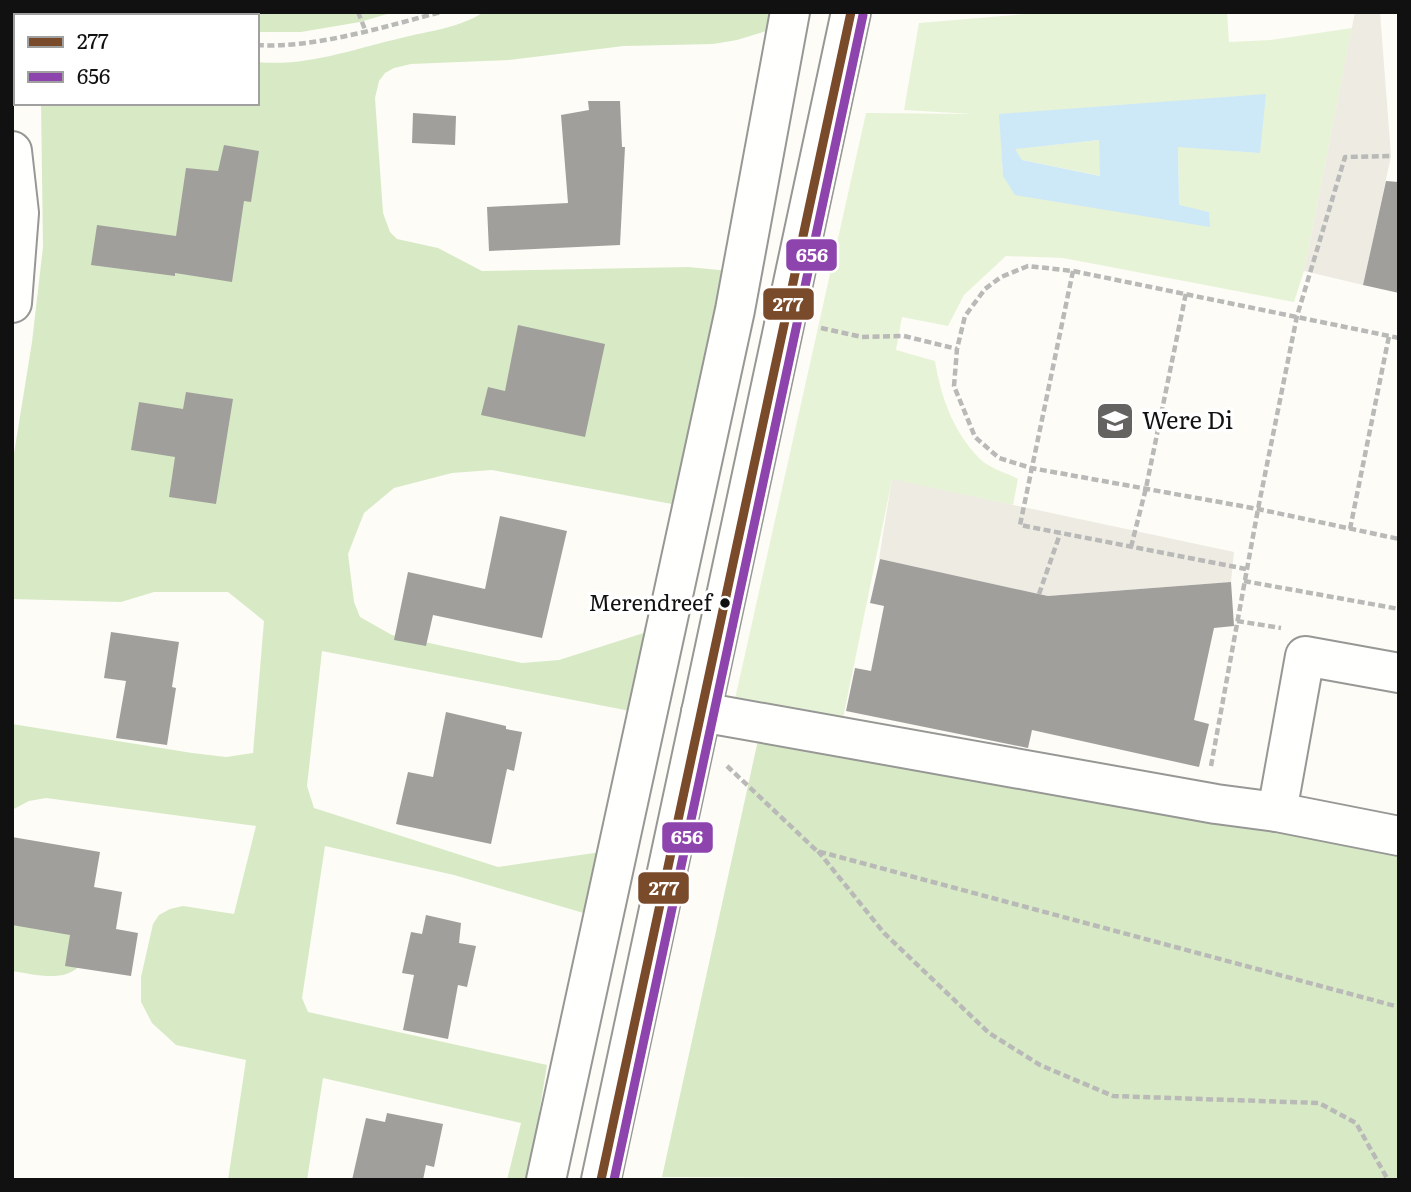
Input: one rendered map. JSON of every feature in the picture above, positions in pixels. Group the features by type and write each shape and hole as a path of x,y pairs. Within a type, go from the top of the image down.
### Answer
{"street":[{"path":"545,1180 735,310 790,12"},
{"path":"601,1180 701,712 858,13"},
{"path":"12,151 19,213 12,303"},
{"path":"1278,812 1305,656 1399,673"},
{"path":"701,712 1278,812 1399,836"}],"path":[{"path":"358,12 366,32"},
{"path":"259,45 278,47 366,32 441,12"},
{"path":"1204,801 1244,581 1297,316 1345,157 1391,156"},
{"path":"1399,338 1073,271 1028,266 1001,277 985,289 965,316 957,349 954,386 975,437 999,458 1031,468 1258,509 1399,539"},
{"path":"1073,271 1020,525 1247,569"},
{"path":"1131,547 1146,488 1186,293"},
{"path":"815,327 862,337 904,336 957,349"},
{"path":"1350,529 1389,335"},
{"path":"1039,594 1060,534"},
{"path":"1244,581 1399,609"},
{"path":"723,762 817,851 884,933 989,1033 1041,1065 1113,1096 1319,1103 1356,1123 1388,1180"},
{"path":"817,851 1399,1007"}],"green space":[{"path":"12,12 394,12 360,22 301,32 259,32 259,14 14,14 12,19"},
{"path":"484,12 806,12 805,19 737,40 713,44 624,46 509,60 411,64 394,68 385,73 379,81 375,98 383,213 390,232 397,239 438,248 482,271 688,267 730,271 677,505 492,470 452,473 394,488 364,513 348,554 354,602 360,617 392,635 522,663 559,660 650,631 630,711 322,651 307,786 314,808 498,867 601,852 587,914 454,875 325,846 302,998 308,1012 547,1065 528,1180 507,1180 521,1123 323,1078 307,1180 228,1180 246,1060 176,1045 152,1023 141,1002 141,977 153,924 159,915 183,906 234,914 256,826 46,798 29,801 12,810 12,724 192,753 226,757 253,753 264,621 228,592 154,592 121,602 12,599 12,466 32,342 43,247 41,105 259,105 259,62 312,60 454,25"},
{"path":"1050,12 1227,12 1229,42 1271,40 1352,28 1304,271 1294,302 1063,258 1006,256 964,295 948,326 902,317 896,350 935,361 945,401 962,437 984,462 1018,479 1013,505 892,480 841,728 733,708 866,113 972,114 904,110 919,23","holes":["1000,114 1260,153 1178,146 1179,206 1209,212 1209,226 1003,176"]},
{"path":"1099,140 1101,176 1022,160 1014,149"},
{"path":"760,731 1399,853 1399,1180 662,1177"},
{"path":"12,882 77,905 79,966 73,971 48,976 12,971"}],"shaded area":[{"path":"1355,12 1380,12 1391,156 1363,285 1304,271"},
{"path":"892,479 1234,552 1231,582 1048,596 879,559"}],"water":[{"path":"1266,94 1260,153 1178,147 1179,205 1209,212 1210,227 1015,195 1003,176 999,114","holes":["1099,140 1100,176 1022,160 1015,149"]}],"building":[{"path":"588,101 620,101 622,147 625,147 620,245 489,251 487,207 568,203 561,115 589,110"},
{"path":"413,113 456,116 455,145 412,143"},
{"path":"224,145 259,151 251,202 244,201 232,282 175,273 175,276 91,265 97,225 176,236 186,168 218,171"},
{"path":"1386,181 1399,182 1399,293 1363,285"},
{"path":"518,325 605,344 585,437 481,415 488,387 505,391"},
{"path":"186,392 233,399 216,504 169,497 175,457 131,450 139,402 183,409"},
{"path":"500,516 567,531 542,638 433,615 426,646 394,640 408,572 485,589"},
{"path":"880,559 1048,596 1231,582 1234,626 1214,628 1194,720 1209,724 1199,767 1032,730 1028,748 846,711 855,668 871,671 884,606 870,603"},
{"path":"111,632 179,642 172,687 176,688 167,745 116,738 126,681 104,678"},
{"path":"446,712 522,732 514,771 507,769 491,844 396,824 408,772 433,777"},
{"path":"12,837 100,852 94,887 122,892 116,929 138,933 131,976 65,966 70,935 12,925"},
{"path":"426,915 461,923 459,943 476,946 467,987 458,985 448,1039 403,1030 414,975 402,973 411,932 422,934"},
{"path":"387,1113 443,1124 434,1167 426,1165 423,1180 352,1180 366,1118 385,1122"}],"transit line":[{"name":"277","path":"601,1180 851,12"},
{"name":"656","path":"614,1180 863,15"}],"place":[{"name":"Were Di","path":"1115,421"},
{"name":"Merendreef","path":"725,603"}]}
